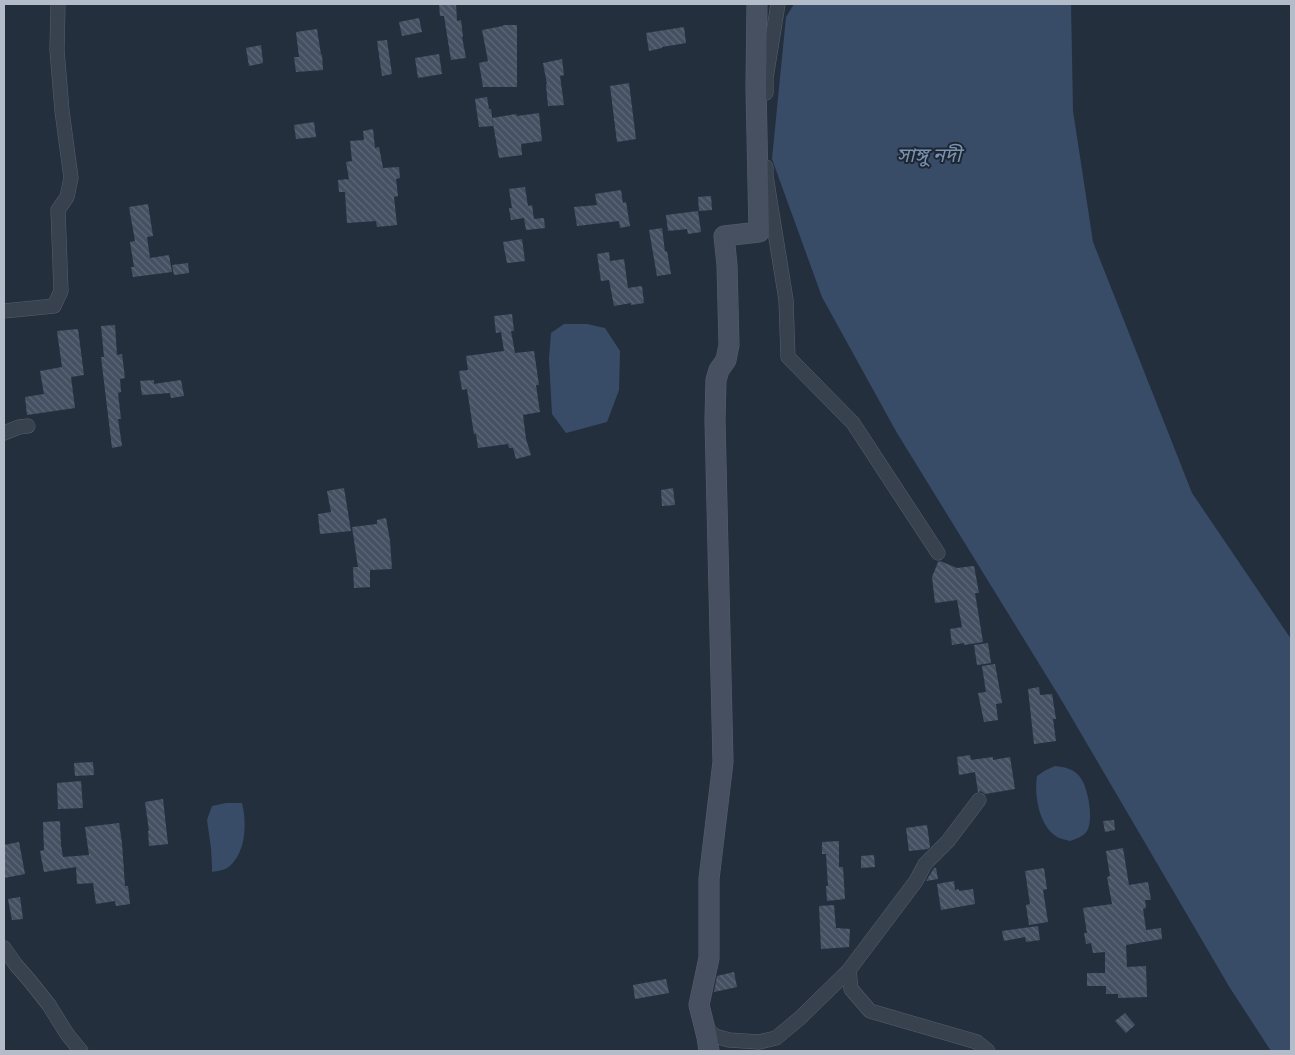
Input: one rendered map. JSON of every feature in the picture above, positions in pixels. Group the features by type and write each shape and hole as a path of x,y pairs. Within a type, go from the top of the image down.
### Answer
{"main road":[{"path":"708,1051 707,1037 699,1005 709,958 709,879 723,762 717,549 716,380 726,360 728,345 727,265 724,236 759,232 756,87 757,4"}],"street":[{"path":"4,311 54,306 61,291 58,210 67,197 71,178 62,111 57,50 58,4"},
{"path":"778,4 766,78 766,176 786,300 788,357 854,423 938,553"},
{"path":"4,433 19,427 28,426"},
{"path":"704,1025 715,1036 729,1040 759,1042 776,1038 800,1018 849,970 916,881 925,864 948,841 979,800"},
{"path":"4,948 49,1005 67,1034 81,1051"},
{"path":"849,970 851,989 870,1011 978,1042 988,1051"}],"water":[{"name":"সাঙ্গু নদী","path":"794,4 1071,4 1073,111 1093,242 1192,493 1291,639 1291,1051 1271,1051 1230,988 1062,701 897,433 822,297 772,159 786,17"},
{"path":"564,324 587,324 605,328 620,351 619,390 607,422 566,433 552,414 549,359 551,333"},
{"path":"1055,766 1069,769 1078,774 1088,796 1090,819 1087,831 1070,841 1059,838 1047,827 1042,819 1037,801 1037,776"},
{"path":"226,803 242,803 245,828 244,837 239,853 230,866 212,872 207,820 212,806"}],"building":[{"path":"439,4 456,4 457,21 461,20 466,58 451,60 444,16 440,16"},
{"path":"419,18 422,32 402,36 399,22"},
{"path":"503,25 517,25 517,87 483,87 479,63 488,61 482,30"},
{"path":"684,27 686,43 649,51 646,33"},
{"path":"317,29 323,70 296,72 294,57 299,57 296,32"},
{"path":"387,40 392,74 382,76 377,41"},
{"path":"261,45 263,63 249,66 246,48"},
{"path":"439,54 442,74 418,78 415,58"},
{"path":"562,59 564,75 560,76 564,105 548,106 547,84 543,63"},
{"path":"629,83 636,139 617,142 610,86"},
{"path":"487,97 493,126 479,127 475,99"},
{"path":"539,113 542,141 521,144 522,155 499,158 492,118"},
{"path":"314,122 316,137 296,139 294,125"},
{"path":"373,129 375,148 379,147 383,168 399,167 400,178 396,179 398,196 394,197 397,225 377,227 376,221 347,223 345,192 339,192 338,180 349,179 346,162 352,161 350,141 364,140 363,131"},
{"path":"525,187 528,206 532,205 534,219 544,218 545,228 526,230 524,218 511,220 509,208 512,208 509,189"},
{"path":"621,190 623,203 626,202 630,226 620,228 619,221 577,226 574,207 597,205 595,194"},
{"path":"711,196 712,210 699,211 698,197"},
{"path":"148,204 153,236 147,237 150,258 169,255 172,272 133,277 131,267 134,267 130,242 135,241 129,207"},
{"path":"698,211 701,232 688,234 687,229 668,231 666,215"},
{"path":"662,228 665,252 667,251 671,274 657,276 649,230"},
{"path":"522,239 525,261 507,263 503,242"},
{"path":"609,252 610,261 624,259 628,288 642,286 644,303 614,306 609,280 601,281 597,254"},
{"path":"188,263 189,273 174,275 172,265"},
{"path":"512,314 514,331 511,331 515,353 534,351 539,385 536,385 540,412 523,415 526,439 531,455 516,459 513,448 509,448 508,444 478,448 467,389 462,390 459,371 468,370 466,356 504,351 501,332 496,333 494,316"},
{"path":"115,325 117,355 122,354 125,378 120,379 121,392 118,393 121,419 118,419 122,446 112,448 101,357 104,357 101,326"},
{"path":"78,329 84,375 71,377 75,408 27,415 25,397 44,394 40,371 62,367 57,331"},
{"path":"154,380 154,384 181,380 184,396 171,398 170,393 142,395 140,381"},
{"path":"344,488 351,531 320,534 318,514 331,512 327,491"},
{"path":"673,488 675,505 662,506 661,490"},
{"path":"386,518 392,569 370,570 370,587 354,588 353,567 358,567 352,527 377,524 377,520"},
{"path":"940,561 957,568 974,566 979,593 975,593 983,642 952,645 950,629 962,627 957,600 935,603 932,577"},
{"path":"988,643 991,663 977,665 974,645"},
{"path":"995,664 1002,703 996,704 998,720 984,722 978,693 986,692 982,666"},
{"path":"1039,687 1040,695 1052,694 1056,719 1053,719 1056,741 1034,744 1028,689"},
{"path":"970,755 971,760 993,757 993,760 1010,757 1015,789 985,794 981,791 978,792 975,772 959,775 957,757"},
{"path":"93,762 94,775 75,776 74,763"},
{"path":"81,781 83,808 58,809 57,783"},
{"path":"163,799 168,844 149,846 145,802"},
{"path":"1114,820 1115,830 1105,832 1103,821"},
{"path":"60,821 63,857 89,855 85,827 119,823 125,886 128,886 130,904 116,906 115,901 96,904 93,883 77,884 76,867 44,872 40,851 44,850 43,822"},
{"path":"927,825 930,847 928,849 909,851 906,828"},
{"path":"839,841 839,867 843,867 845,899 827,901 826,854 822,854 822,842"},
{"path":"19,842 25,874 4,878 4,845"},
{"path":"1123,848 1129,885 1148,882 1151,900 1145,900 1146,908 1143,909 1146,930 1161,928 1162,939 1126,945 1127,967 1146,966 1147,997 1118,998 1118,994 1106,994 1106,986 1087,986 1087,973 1105,973 1105,952 1093,953 1091,943 1086,944 1084,933 1087,933 1083,908 1112,904 1107,877 1110,876 1106,851"},
{"path":"874,855 875,867 861,868 861,856"},
{"path":"934,868 936,868 938,879 926,881"},
{"path":"1044,868 1047,889 1043,890 1048,922 1029,925 1026,905 1030,904 1025,871"},
{"path":"954,881 955,890 973,889 975,904 941,910 937,884"},
{"path":"20,897 23,919 12,920 8,899"},
{"path":"834,905 836,928 850,929 849,947 821,949 819,906"},
{"path":"1038,926 1040,940 1026,942 1025,937 1004,941 1002,931"},
{"path":"734,972 737,987 714,992 717,976"},
{"path":"666,979 669,993 635,999 633,985"},
{"path":"1125,1013 1135,1025 1126,1033 1115,1021"}]}
